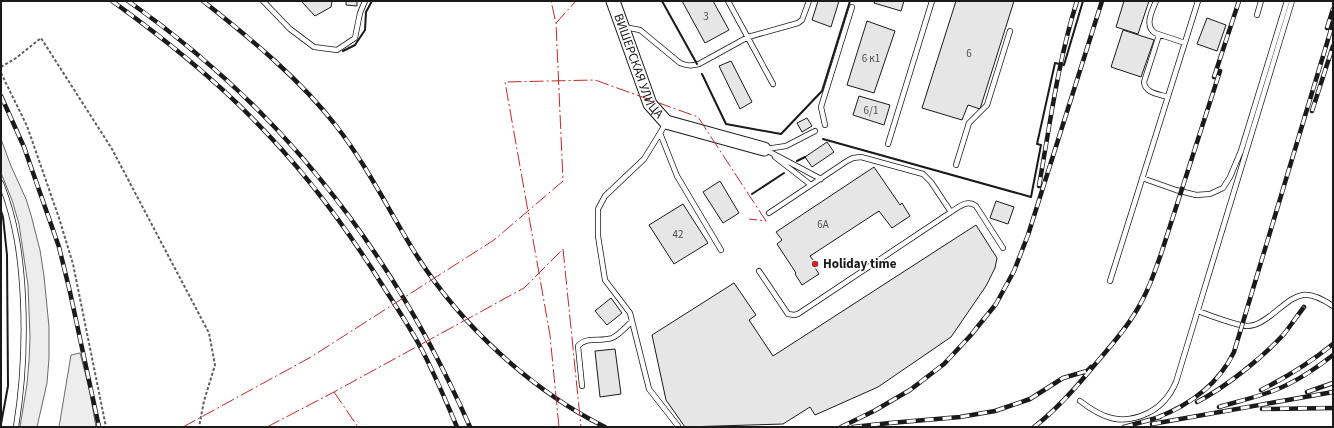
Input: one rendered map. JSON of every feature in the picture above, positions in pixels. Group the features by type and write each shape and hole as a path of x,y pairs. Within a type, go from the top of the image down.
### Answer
{"street":[{"name":"ВИШЕРСКАЯ УЛИЦА","path":"613,1 650,104 663,128 764,149"}],"lane":[{"path":"263,1 290,29 314,47 337,50 355,38 360,13 365,1"},
{"path":"728,1 773,84"},
{"path":"622,27 640,30 680,63 686,66 692,66 699,64 748,37 798,23 802,20 809,1"},
{"path":"888,144 932,1"},
{"path":"1156,1 1149,26 1151,30 1159,35 1184,43"},
{"path":"1110,281 1198,1"},
{"path":"1256,14 1262,1"},
{"path":"1142,178 1176,190 1196,195 1210,194 1223,188 1230,177 1241,151 1287,1"},
{"path":"1080,401 1098,414 1119,420 1130,420 1154,409 1167,398 1174,386 1292,1"},
{"path":"825,125 821,107 852,7"},
{"path":"956,165 969,123 987,105 1010,32"},
{"path":"1159,35 1144,86 1146,90 1150,92 1168,97"},
{"path":"663,128 677,176 721,250"},
{"path":"663,128 644,159 605,196 598,210 598,236 605,280 630,313 649,389 678,426"},
{"path":"764,149 786,146 815,130"},
{"path":"764,149 821,178"},
{"path":"764,149 811,185"},
{"path":"769,213 853,158 861,157 923,174 932,182 951,212"},
{"path":"1,183 16,228 22,279 24,360 16,427"},
{"path":"759,271 788,314 798,314 963,204 969,203 976,206 1004,248"},
{"path":"1198,311 1242,326 1248,326 1261,322 1298,296 1309,294 1324,300 1333,306"},
{"path":"582,386 578,346 580,342 612,338 632,321"}],"path":[{"path":"1,67 16,58 41,38 112,148 209,333 215,365 204,401 199,427"},
{"path":"1,73 27,126 59,218 73,264 106,427"}],"shaded area":[{"path":"1,139 26,199 40,250 44,276 49,327 49,358 47,383 37,427 20,427 29,361 30,337 28,285 19,224 12,200 1,173"},
{"path":"80,353 89,388 96,427 59,427 71,355"}],"building":[{"path":"301,1 332,1 331,7 315,16"},
{"path":"346,1 357,1 357,6 346,5"},
{"path":"682,1 713,1 729,30 705,43"},
{"path":"818,1 839,1 831,27 812,20"},
{"path":"875,1 904,1 901,11 874,3"},
{"path":"956,1 1014,1 980,109 968,105 962,120 922,108"},
{"path":"1124,1 1149,1 1138,34 1116,27"},
{"path":"1207,18 1226,25 1217,51 1197,44"},
{"path":"867,21 895,31 874,93 847,85"},
{"path":"1123,30 1154,40 1141,77 1111,67"},
{"path":"731,61 752,102 740,109 719,66"},
{"path":"859,96 890,105 884,125 853,115"},
{"path":"807,118 812,126 802,132 797,123"},
{"path":"827,142 834,152 812,167 805,157"},
{"path":"874,167 900,205 902,203 910,216 892,228 879,211 810,256 816,264 814,266 819,274 802,285 777,244 782,240 776,232"},
{"path":"720,181 739,213 723,223 703,192"},
{"path":"996,201 1014,207 1008,224 990,218"},
{"path":"683,204 708,243 674,264 649,225"},
{"path":"976,225 997,258 995,268 986,286 951,337 878,387 815,415 810,407 783,424 685,427 666,400 652,335 734,283 756,315 749,320 773,356"},
{"path":"611,298 622,313 607,325 595,311"},
{"path":"615,349 621,394 600,397 595,351"}],"railway":[{"path":"112,1 149,28 220,87 271,138 322,197 367,261 407,324 422,350 457,427"},
{"path":"128,1 180,40 229,82 260,112 323,183 352,221 405,300 450,384 470,427"},
{"path":"203,1 274,60 323,109 359,158 417,256 435,282 476,331 525,375 577,412 605,427"},
{"path":"1039,186 1060,70 1070,24 1077,1"},
{"path":"841,427 874,411 910,390 944,364 971,335 996,304 1014,271 1028,235 1102,1"},
{"path":"1214,77 1239,1"},
{"path":"1327,28 1333,9"},
{"path":"1156,418 1180,407 1202,392 1220,374 1234,352 1333,23"},
{"path":"1312,111 1333,46"},
{"path":"1034,427 1072,392 1125,328 1143,299 1161,254 1220,71"},
{"path":"1,96 24,147 59,247 99,427"},
{"path":"1197,402 1220,388 1265,353 1284,334 1304,307"},
{"path":"1261,390 1298,369 1333,344"},
{"path":"1219,407 1279,389 1311,371 1333,355"},
{"path":"853,427 960,417 995,411 1030,399 1063,378 1087,371 1091,367"},
{"path":"1307,392 1333,383"},
{"path":"1152,424 1333,392"},
{"path":"1262,409 1333,408"},
{"path":"1124,427 1160,417"}],"wall":[{"path":"343,51 355,45 365,30 366,12 372,1"},
{"path":"662,1 697,64"},
{"path":"702,74 726,124 781,134 822,91 850,1"},
{"path":"823,139 1031,197 1041,145 1037,144 1055,63 1064,65 1083,1"},
{"path":"797,161 805,157"},
{"path":"752,194 784,173"},
{"path":"1,211 7,255 8,386 1,424"}],"power":[{"path":"183,427 311,357 494,240 563,181 556,23 551,1"},
{"path":"556,23 576,1"},
{"path":"559,427 550,335 505,82 595,80 698,117 766,221 749,219"},
{"path":"563,249 581,427"},
{"path":"267,427 524,288 563,249"},
{"path":"334,392 358,427"}],"place":[{"name":"Holiday time","path":"815,264"}]}
